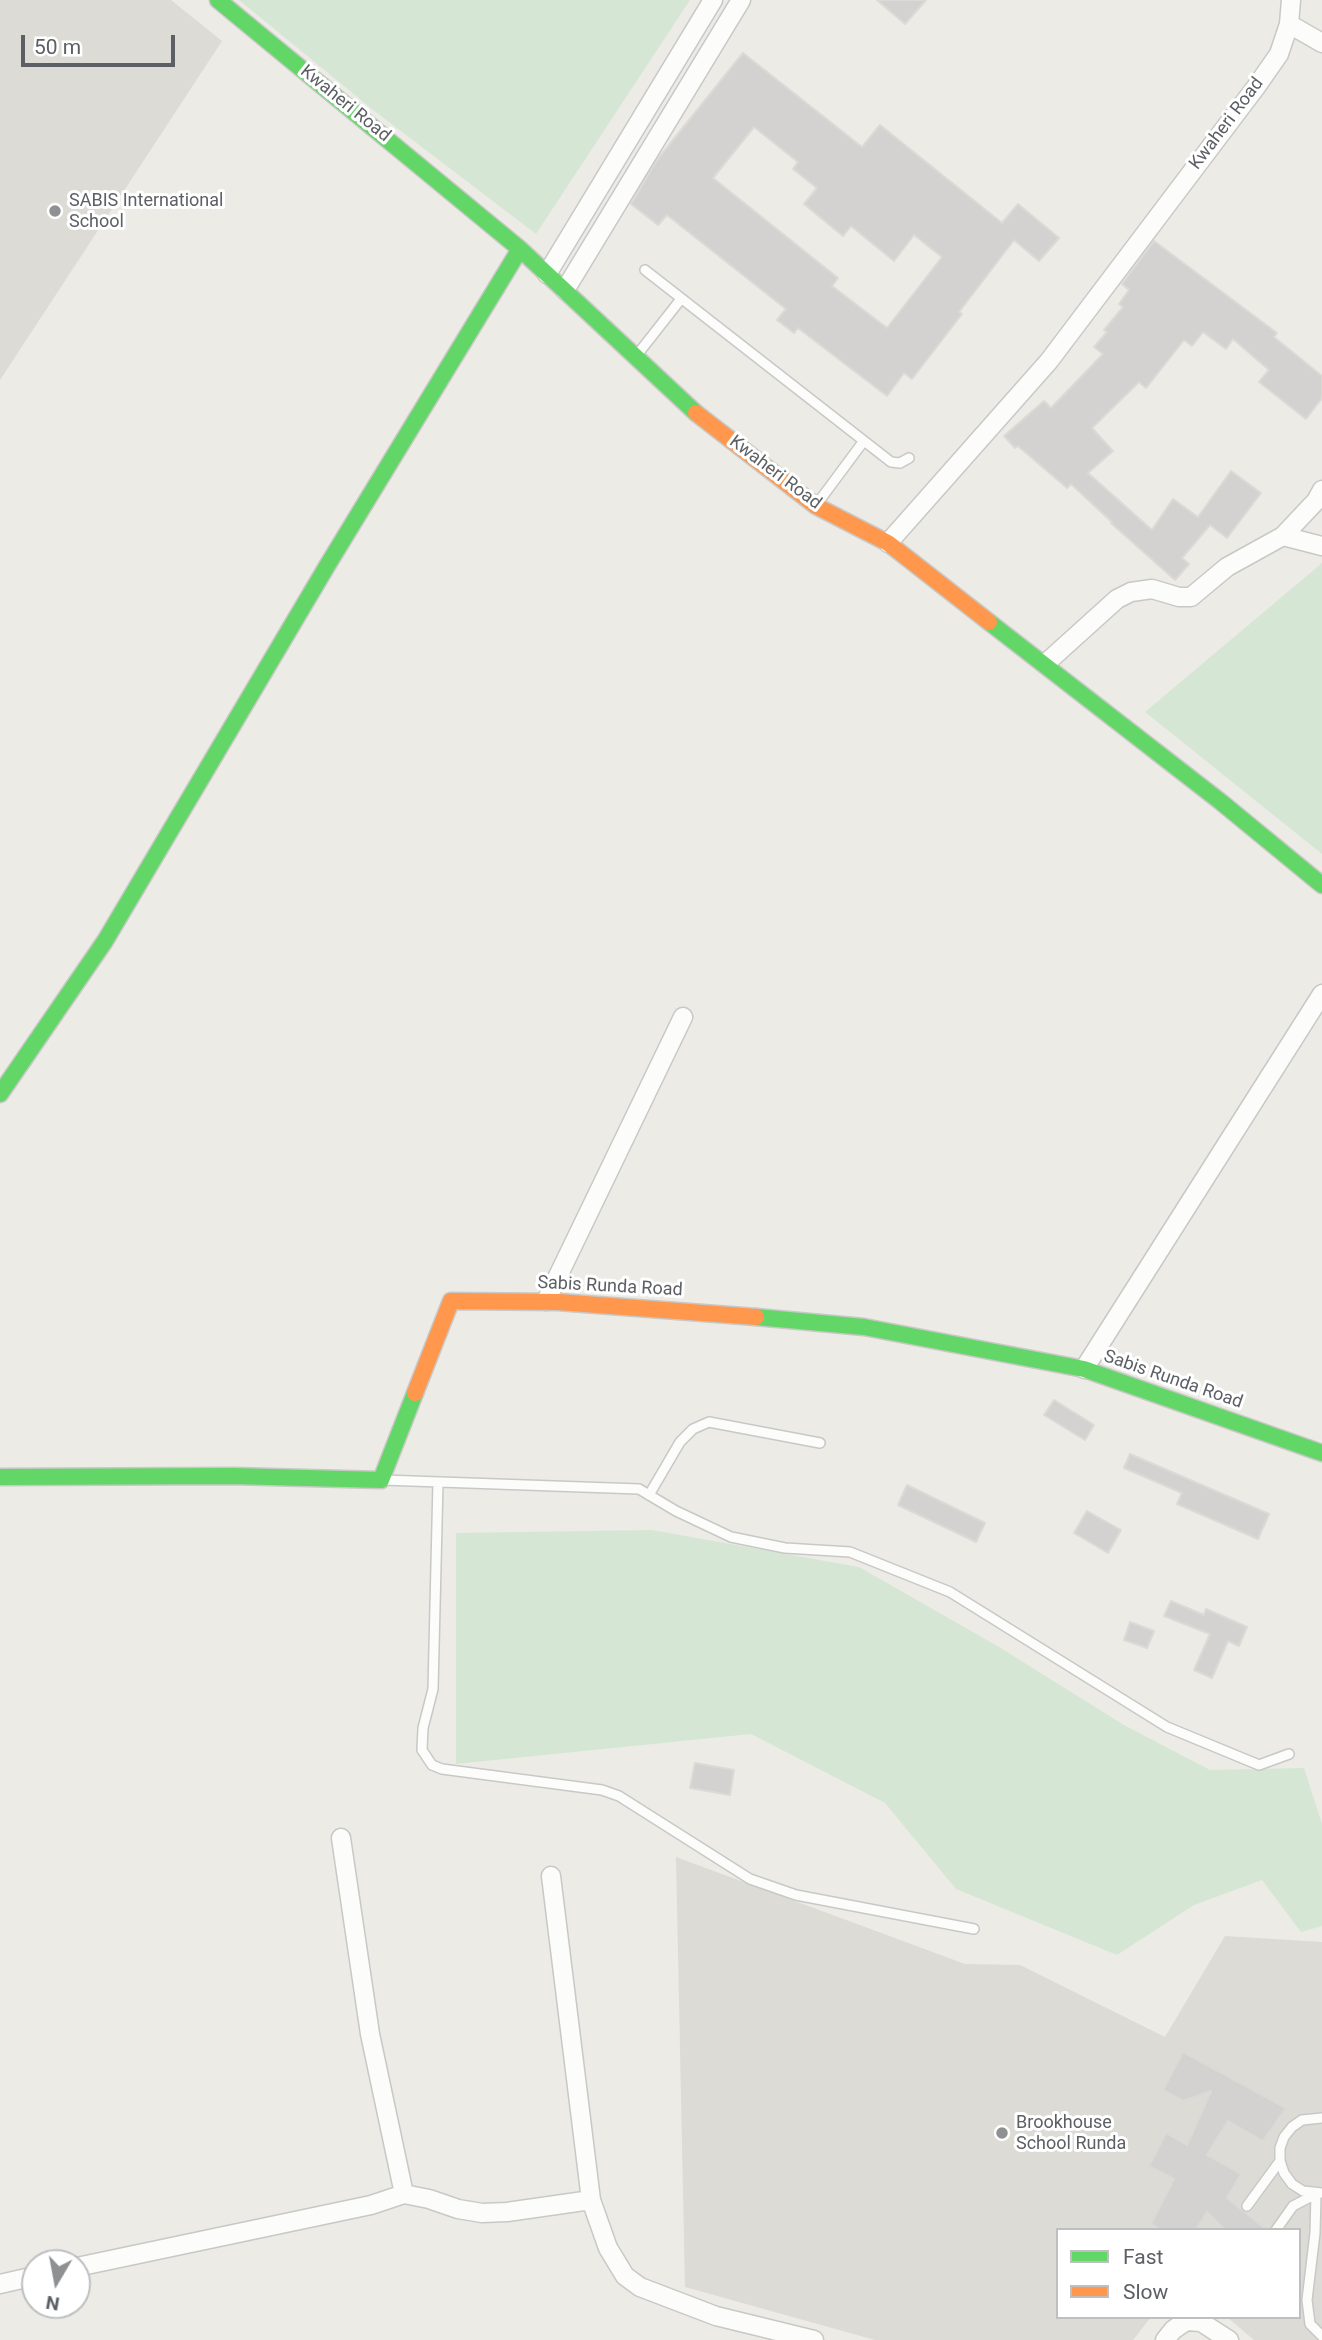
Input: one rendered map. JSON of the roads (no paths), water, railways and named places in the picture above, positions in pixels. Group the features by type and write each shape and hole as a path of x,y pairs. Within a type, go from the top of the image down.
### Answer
{"street":[{"name":"Kwaheri Road","path":"218,0 520,249 700,416 816,506 888,542 1049,361 1256,87 1279,54 1289,24 1292,0"},
{"path":"547,274 713,0"},
{"path":"565,290 741,0"},
{"path":"1289,24 1322,43"},
{"path":"0,1094 106,941 327,566 520,249"},
{"path":"1045,664 1117,599 1143,589 1191,597 1227,566 1283,536 1316,501 1322,490"},
{"path":"1283,536 1322,546"},
{"path":"888,542 1322,885"},
{"path":"1084,1369 1322,994"},
{"path":"546,1301 683,1017"},
{"name":"Sabis Runda Road","path":"381,1480 451,1301 546,1301 702,1312 864,1328 1084,1369 1322,1453"},
{"path":"0,1477 245,1476 381,1480"},
{"path":"341,1838 370,2034 404,2194"},
{"path":"551,1876 591,2200 608,2248 625,2276 640,2287 716,2316 814,2340"},
{"path":"91,2264 371,2205 404,2194 482,2213 591,2200"},
{"path":"0,2284 21,2279"},
{"path":"1164,2340 1187,2319 1200,2322 1229,2340"}],"lane":[{"path":"645,270 891,462 900,463 909,458"},
{"path":"636,357 681,299"},
{"path":"816,506 863,442"},
{"path":"649,1495 680,1442 693,1429 709,1422 820,1443"},
{"path":"381,1480 639,1489 731,1537 785,1548 850,1552 950,1592 1167,1727 1259,1765 1289,1754"},
{"path":"438,1482 433,1689 423,1728 422,1750 432,1765 442,1769 601,1790 619,1796 750,1879 796,1895 974,1929"},
{"path":"1319,2193 1303,2191 1292,2184 1284,2174 1280,2148 1292,2127 1302,2120 1322,2118"},
{"path":"1247,2206 1280,2161"},
{"path":"1277,2228 1293,2206 1319,2193"},
{"path":"1319,2193 1307,2300 1310,2324 1322,2336"}],"place":[{"name":"SABIS International School","path":"55,211"},
{"name":"Brookhouse School Runda","path":"1002,2133"}]}
